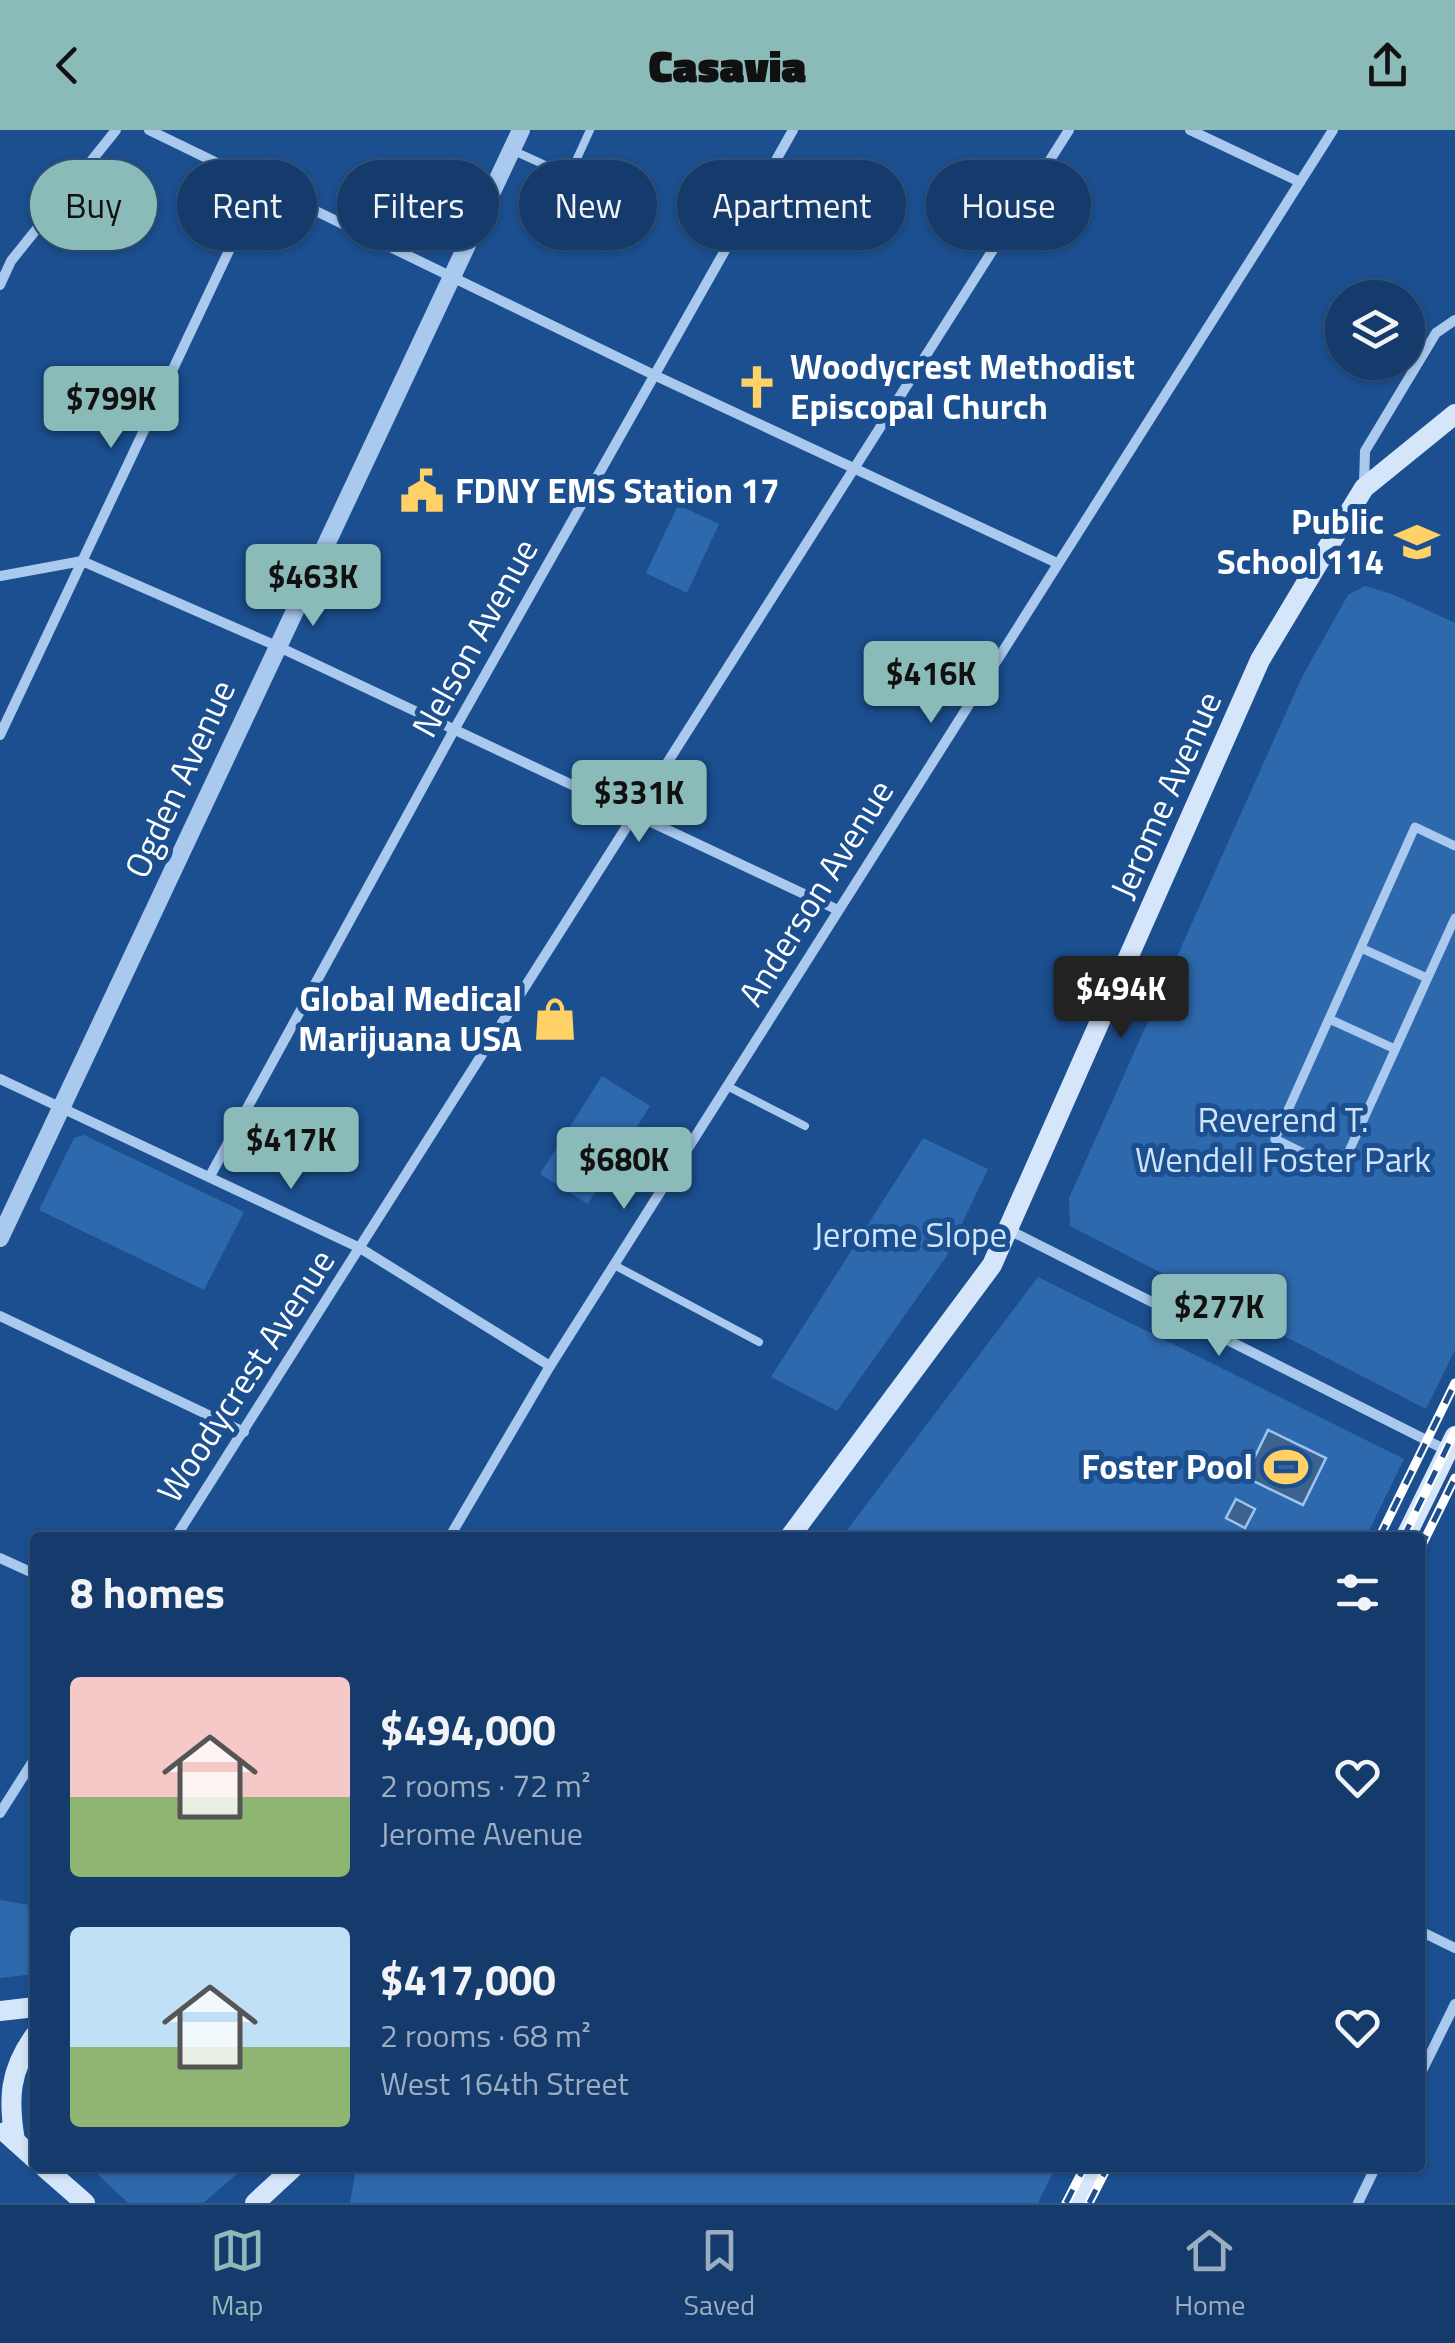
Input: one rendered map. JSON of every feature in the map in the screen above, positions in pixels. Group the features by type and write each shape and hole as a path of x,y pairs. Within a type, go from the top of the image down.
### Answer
{"main road":[{"name":"Jerome Avenue","path":"792,1532 992,1265 1260,660 1364,488 1455,414"},
{"path":"1408,1532 1453,1447"},
{"path":"0,2011 30,2007"},
{"path":"30,2042 12,2080 8,2134 30,2154"},
{"path":"50,2172 85,2203"},
{"path":"255,2203 289,2172"},
{"path":"1078,2203 1093,2172"}],"street":[{"path":"0,285 11,261 116,130"},
{"path":"149,130 210,160"},
{"name":"Ogden Avenue","path":"499,178 521,130"},
{"name":"Nelson Avenue","path":"210,1176 454,730 792,130"},
{"name":"Woodycrest Avenue","path":"180,1532 1069,130"},
{"path":"1190,130 1300,182"},
{"name":"Anderson Avenue","path":"453,1532 550,1366 1333,130"},
{"path":"317,212 1057,563"},
{"path":"0,735 229,250"},
{"name":"Ogden Avenue","path":"0,1238 465,250"},
{"path":"1364,488 1364,451 1436,333 1455,320"},
{"path":"0,576 82,561 278,647 838,910"},
{"path":"1455,846 1416,827 1275,1139 1340,1170 1455,918"},
{"path":"1361,948 1428,978"},
{"path":"1329,1019 1395,1049"},
{"path":"0,1079 360,1248 550,1366"},
{"path":"1009,1230 1453,1447"},
{"path":"0,1316 244,1432"},
{"path":"0,1558 30,1572"},
{"path":"0,1813 30,1766"},
{"path":"1425,1933 1455,1948"},
{"path":"1425,2065 1455,2004"},
{"path":"1358,2203 1373,2172"}],"lane":[{"path":"512,150 569,176 590,130"},
{"path":"0,253 11,261"},
{"path":"727,1086 805,1126"},
{"path":"614,1265 758,1342"}],"green space":[{"path":"678,505 719,524 687,593 646,573"},
{"name":"Reverend T. Wendell Foster Park","path":"1365,586 1455,623 1455,1350 1426,1409 1070,1226 1069,1198 1302,677 1348,595"},
{"path":"602,1076 650,1106 588,1204 540,1174"},
{"path":"84,1135 244,1212 204,1290 39,1210 74,1138"},
{"name":"Jerome Slope","path":"923,1138 988,1169 946,1257 837,1411 771,1377"},
{"path":"1038,1277 1404,1459 1368,1532 846,1532"},
{"path":"0,1900 30,1905 30,1975 0,1978"},
{"path":"95,2172 239,2172 203,2203 128,2203"},
{"path":"355,2172 1053,2172 1038,2203 350,2203"}],"shaded area":[{"name":"Foster Pool","path":"1268,1430 1326,1458 1303,1505 1245,1477"},
{"path":"1236,1499 1255,1509 1245,1528 1226,1518"}],"railway":[{"path":"1382,1532 1455,1383"},
{"path":"1406,1532 1455,1431"},
{"path":"1425,1539 1455,1478"},
{"path":"1066,2203 1082,2172"},
{"path":"1089,2203 1105,2172"}],"place":[{"name":"Woodycrest Methodist Episcopal Church","path":"757,387"},
{"name":"FDNY EMS Station 17","path":"422,491"},
{"name":"Public School 114","path":"1417,542"},
{"name":"Global Medical Marijuana USA","path":"555,1019"},
{"name":"Foster Pool","path":"1286,1467"}]}
